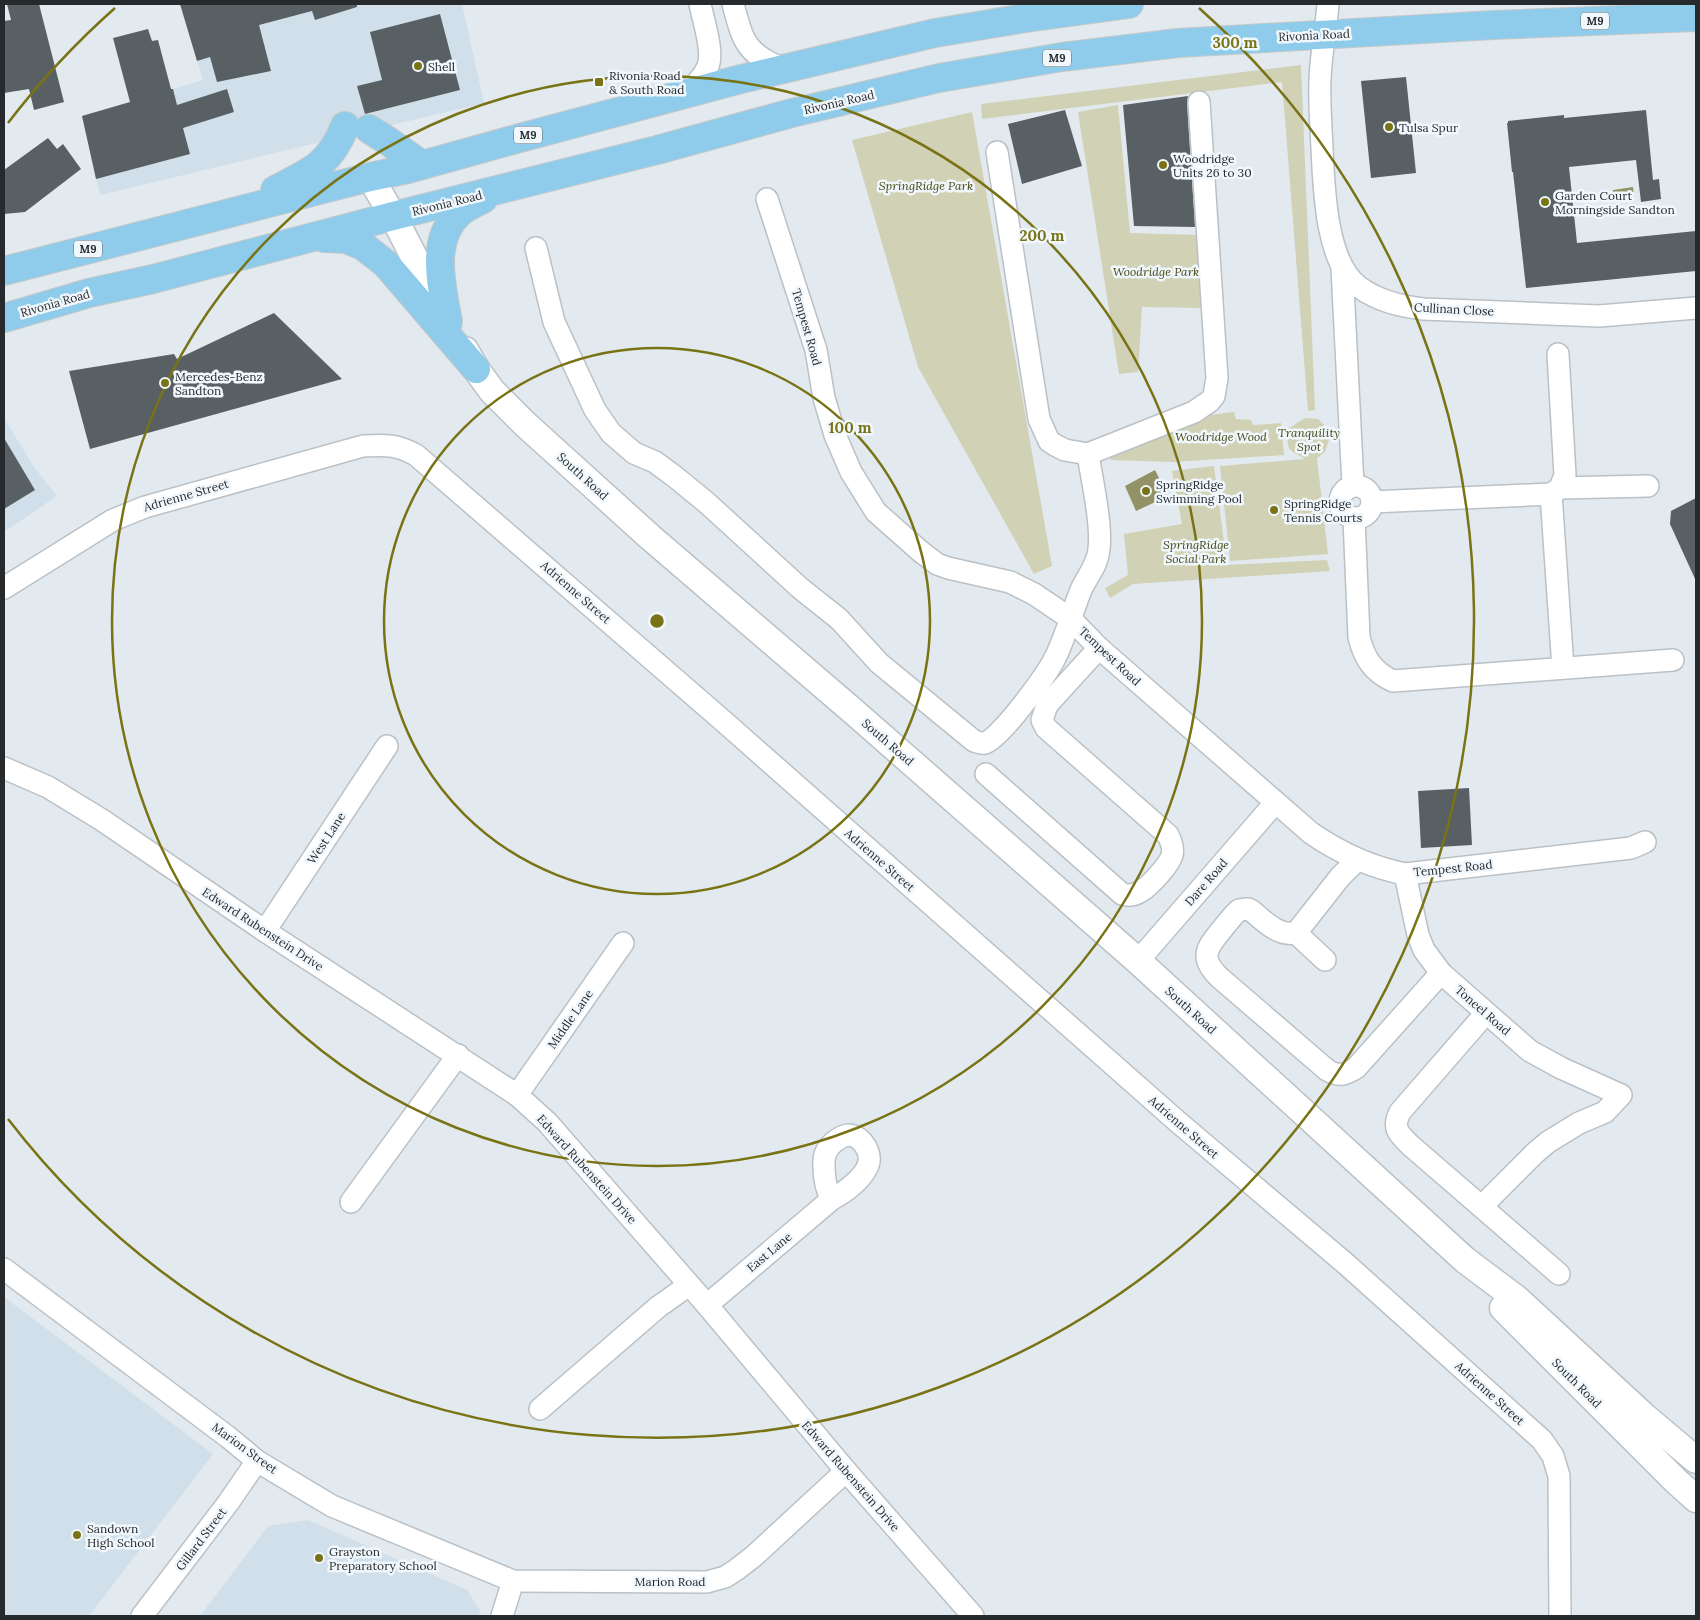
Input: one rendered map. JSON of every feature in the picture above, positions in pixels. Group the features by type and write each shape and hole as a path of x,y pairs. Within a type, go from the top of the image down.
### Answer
{"main road":[{"name":"M9","path":"4,271 422,165 784,69 936,33 1026,18 1130,4"},
{"name":"Rivonia Road","path":"4,318 89,293 153,279 392,216 657,150 792,113 940,78 1062,57 1149,47 1326,34 1696,17"},
{"path":"227,214 313,171 339,141 357,128 422,165"},
{"path":"448,322 440,266 442,246 446,234 458,214 499,190"},
{"path":"313,237 346,240 363,246 386,264 476,370"},
{"path":"4,299 89,293"}],"street":[{"path":"687,94 702,78 711,56 700,4"},
{"path":"733,4 740,33 748,47 767,62 784,69"},
{"name":"Cullinan Close","path":"1328,4 1320,78 1325,205 1328,223 1342,268 1358,286 1380,299 1399,305 1423,309 1599,316 1696,308"},
{"path":"996,152 1039,419 1049,440 1055,446 1065,450 1088,454 1194,412 1214,396 1217,378 1199,102"},
{"name":"South Road","path":"370,177 476,370 492,391 526,424 650,537 869,725 1138,961 1465,1260 1517,1299 1645,1417 1696,1460"},
{"name":"Tempest Road","path":"767,199 816,350 824,398 835,435 851,472 869,502 887,523 920,552 937,564 948,568 1010,582 1034,594 1071,619 1099,648 1311,834 1341,853 1357,860 1380,869 1404,874 1631,848 1645,842"},
{"path":"536,248 554,322 595,410 611,432 634,452 654,462 674,476 707,504 794,583 838,619 880,663 974,742 986,743 1006,725 1042,680 1055,658 1082,588 1095,566 1100,536 1088,454"},
{"path":"1342,268 1353,485"},
{"path":"1558,354 1566,475 1556,491 1563,668"},
{"name":"Adrienne Street","path":"4,588 113,520 145,507 363,446 390,445 404,448 416,454 722,719 1178,1122 1346,1264 1542,1440 1553,1456 1559,1476 1560,1616"},
{"path":"1353,485 1362,487 1370,493 1372,502 1366,514 1361,518 1347,516 1341,510 1339,502 1341,494 1353,485"},
{"path":"1372,502 1648,486"},
{"path":"1354,518 1359,637 1362,649 1380,676 1393,681 1673,660"},
{"path":"986,774 1122,894 1140,892 1161,871 1172,855 1172,845 1163,829 1046,728 1042,720 1047,704 1099,648"},
{"name":"West Lane","path":"265,931 387,746"},
{"name":"Edward Rubenstein Drive","path":"4,768 48,786 265,931 518,1095 548,1122 707,1305 846,1471 973,1616"},
{"name":"Dare Road","path":"1138,961 1275,803"},
{"path":"1357,860 1340,877 1296,933 1286,934 1278,932 1252,911 1248,909 1239,910 1207,948 1207,958 1210,967 1220,978 1334,1074 1345,1074 1356,1068 1441,973"},
{"name":"Toneel Road","path":"1404,874 1418,935 1424,950 1441,973 1530,1051 1561,1068 1621,1095 1605,1112 1579,1123 1542,1148 1482,1206"},
{"path":"1296,933 1326,960"},
{"name":"Middle Lane","path":"518,1095 623,943"},
{"path":"1486,1012 1400,1112 1396,1127 1410,1145 1559,1274"},
{"path":"351,1202 458,1055"},
{"name":"East Lane","path":"707,1305 832,1199"},
{"name":"South Road","path":"1465,1260 1504,1309 1696,1499"},
{"name":"Marion Street","path":"4,1269 228,1436 257,1461 332,1506 513,1581"},
{"path":"540,1409 658,1307 688,1285"},
{"name":"Gillard Street","path":"142,1616 228,1503 257,1461"},
{"name":"Marion Road","path":"513,1581 707,1582 725,1577 754,1556 846,1471"},
{"path":"502,1616 513,1581"}],"shaded area":[{"path":"180,4 462,4 484,103 100,195 82,116 203,80"},
{"path":"1633,187 1634,197 1614,201 1613,190"},
{"path":"4,418 34,467 57,496 4,532"},
{"name":"SpringRidge Swimming Pool","path":"1155,470 1168,496 1136,511 1125,486"},
{"name":"Sandown High School","path":"4,1297 213,1454 89,1616 4,1616"},
{"name":"Grayston Preparatory School","path":"308,1520 467,1590 480,1611 479,1616 200,1616 268,1526"}],"green space":[{"path":"1301,65 1315,410 1308,411 1282,82 982,119 981,104"},
{"name":"Woodridge Park","path":"1118,105 1130,233 1199,235 1205,308 1142,307 1138,372 1119,374 1078,112"},
{"name":"SpringRidge Park","path":"972,112 1052,566 1034,574 918,367 852,140"},
{"name":"Woodridge Wood","path":"1234,412 1236,419 1251,420 1253,425 1281,423 1284,455 1172,462 1111,460 1110,453 1210,415"},
{"name":"SpringRidge Tennis Courts","path":"1305,418 1318,419 1326,427 1329,440 1325,452 1317,458 1328,554 1230,561 1220,466 1305,459 1292,451 1288,446 1288,429"},
{"name":"SpringRidge Social Park","path":"1214,466 1227,565 1327,560 1330,571 1133,584 1110,598 1105,588 1128,575 1124,534 1182,524 1172,471"}],"building":[{"path":"7,4 39,4 64,102 34,110 29,89 4,93 4,21 11,20"},
{"path":"180,4 357,4 357,7 315,20 312,11 259,25 271,71 217,82 210,57 197,61"},
{"name":"Shell","path":"440,14 460,90 365,114 357,86 382,80 370,32"},
{"path":"148,29 152,41 158,40 177,105 227,89 234,112 183,128 190,154 96,179 82,116 130,102 113,38"},
{"name":"Tulsa Spur","path":"1406,77 1416,173 1371,178 1361,81"},
{"name":"Woodridge Units 26 to 30","path":"1188,96 1195,227 1134,226 1123,105"},
{"path":"1065,110 1082,166 1022,184 1008,124"},
{"name":"Garden Court Morningside Sandton","path":"1646,110 1653,180 1659,179 1661,199 1641,202 1636,160 1569,167 1577,243 1696,231 1696,271 1526,288 1508,121 1564,115 1564,118"},
{"path":"48,138 57,149 63,144 81,169 25,212 4,214 4,170"},
{"path":"274,313 342,379 90,449 69,371 174,354 177,359"},
{"path":"4,438 35,490 4,509"},
{"path":"1696,498 1696,581 1670,524 1671,511"},
{"path":"1469,788 1472,845 1421,848 1418,791"}],"place":[{"name":"Shell","path":"418,66"},
{"name":"Rivonia Road & South Road","path":"599,82"},
{"name":"Tulsa Spur","path":"1389,127"},
{"name":"Woodridge Units 26 to 30","path":"1163,165"},
{"name":"Garden Court Morningside Sandton","path":"1545,202"},
{"name":"Mercedes-Benz Sandton","path":"165,383"},
{"name":"SpringRidge Swimming Pool","path":"1146,491"},
{"name":"SpringRidge Tennis Courts","path":"1274,510"},
{"name":"Sandown High School","path":"77,1535"},
{"name":"Grayston Preparatory School","path":"319,1558"}],"park label":[{"name":"Tranquility Spot","path":"1309,439"}]}
